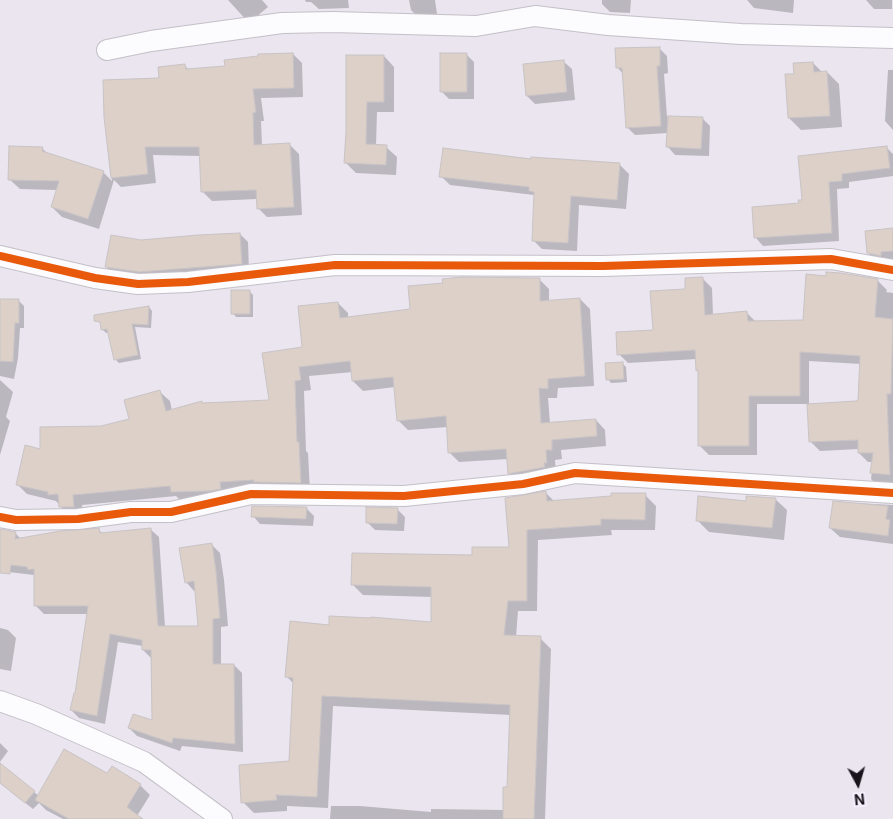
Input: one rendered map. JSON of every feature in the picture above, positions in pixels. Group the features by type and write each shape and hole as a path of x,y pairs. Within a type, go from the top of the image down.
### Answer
{"street":[{"path":"106,50 151,41 282,23 333,22 476,26 535,16 608,25 741,34 893,38"},
{"path":"0,256 95,278 138,284 188,282 335,265 603,266 831,259 893,270"},
{"path":"0,517 16,520 69,519 131,512 171,512 251,494 404,496 523,484 575,474 893,493"},
{"path":"0,701 36,714 144,762 222,819"}],"building":[{"path":"660,47 660,66 657,66 661,126 626,128 622,68 616,68 615,48"},
{"path":"293,53 294,88 253,89 256,112 253,113 254,145 290,143 294,207 257,209 256,190 201,192 199,147 145,147 148,174 111,178 104,117 103,80 159,78 158,67 185,64 186,69 225,66 224,60 258,56 258,54"},
{"path":"440,53 467,53 467,92 440,92"},
{"path":"346,55 384,55 384,102 367,102 366,144 387,145 386,165 344,163"},
{"path":"564,60 567,92 526,96 523,64"},
{"path":"813,62 814,72 827,71 830,116 788,118 785,74 794,74 793,63"},
{"path":"668,116 703,117 701,149 666,147"},
{"path":"9,146 43,147 42,151 104,171 88,219 51,207 59,181 8,180"},
{"path":"887,146 890,168 842,174 842,181 829,182 832,233 754,238 752,207 799,203 798,200 802,200 798,156"},
{"path":"443,148 531,159 531,157 620,163 617,200 571,196 568,243 532,241 534,192 529,191 529,187 439,177"},
{"path":"893,228 893,251 881,252 881,256 867,253 865,231"},
{"path":"240,233 242,264 139,272 105,267 111,235 141,240"},
{"path":"826,272 878,279 875,317 893,319 891,394 887,394 890,475 870,473 873,453 858,453 858,440 809,442 807,404 858,400 860,356 800,352 800,396 749,396 749,446 698,446 698,370 696,371 695,350 617,355 616,332 653,330 650,291 685,289 685,278 703,277 705,315 747,311 748,321 803,320 806,274 826,276"},
{"path":"462,277 540,278 540,301 580,298 585,376 548,379 548,389 539,388 541,423 596,419 597,436 552,440 552,450 546,450 547,463 544,463 545,467 508,474 506,449 448,453 446,416 397,421 393,377 352,381 350,361 299,367 301,380 295,381 297,442 299,442 301,483 253,482 254,480 220,482 221,489 210,491 171,492 170,486 73,495 74,507 59,507 58,494 48,495 48,492 16,485 25,445 40,449 40,427 101,426 129,419 124,400 160,390 166,411 202,401 202,403 269,400 262,353 302,347 298,306 338,302 340,318 410,309 408,286 443,283 442,279"},
{"path":"231,290 250,290 250,314 231,314"},
{"path":"0,299 19,299 19,323 15,323 13,362 0,361"},
{"path":"149,306 148,325 132,324 138,355 114,360 107,329 101,330 100,322 94,321 94,315"},
{"path":"623,362 624,379 606,380 605,363"},
{"path":"546,491 547,501 611,496 611,493 646,493 645,520 601,519 601,525 527,530 527,601 508,601 504,635 541,636 534,819 503,819 503,787 507,787 510,705 322,696 317,797 276,795 277,800 241,803 239,765 289,761 293,678 285,677 290,621 329,625 329,616 431,622 431,587 351,585 352,553 472,555 472,547 509,547 505,498"},
{"path":"698,496 746,501 746,496 776,498 772,528 696,521"},
{"path":"833,501 888,506 886,519 890,520 888,536 829,528"},
{"path":"252,506 307,507 306,519 251,517"},
{"path":"366,507 398,508 397,524 366,523"},
{"path":"99,528 100,533 151,528 158,626 198,626 194,581 185,583 179,548 212,543 220,618 213,619 213,664 234,664 235,744 173,738 172,743 128,728 133,714 152,720 151,650 142,650 142,640 110,634 97,716 70,710 75,693 88,606 34,606 34,569 28,570 27,567 11,565 10,574 0,573 0,529 16,532 15,539 60,531"},
{"path":"64,749 107,773 112,766 141,784 127,807 143,819 69,819 35,800"},
{"path":"0,763 35,791 25,803 0,783"}],"cycle path":[{"path":"0,256 95,278 138,284 188,282 335,265 603,266 831,259 893,270"},
{"path":"0,517 16,520 78,519 131,512 171,512 251,494 404,496 523,484 575,473 893,493"}]}
